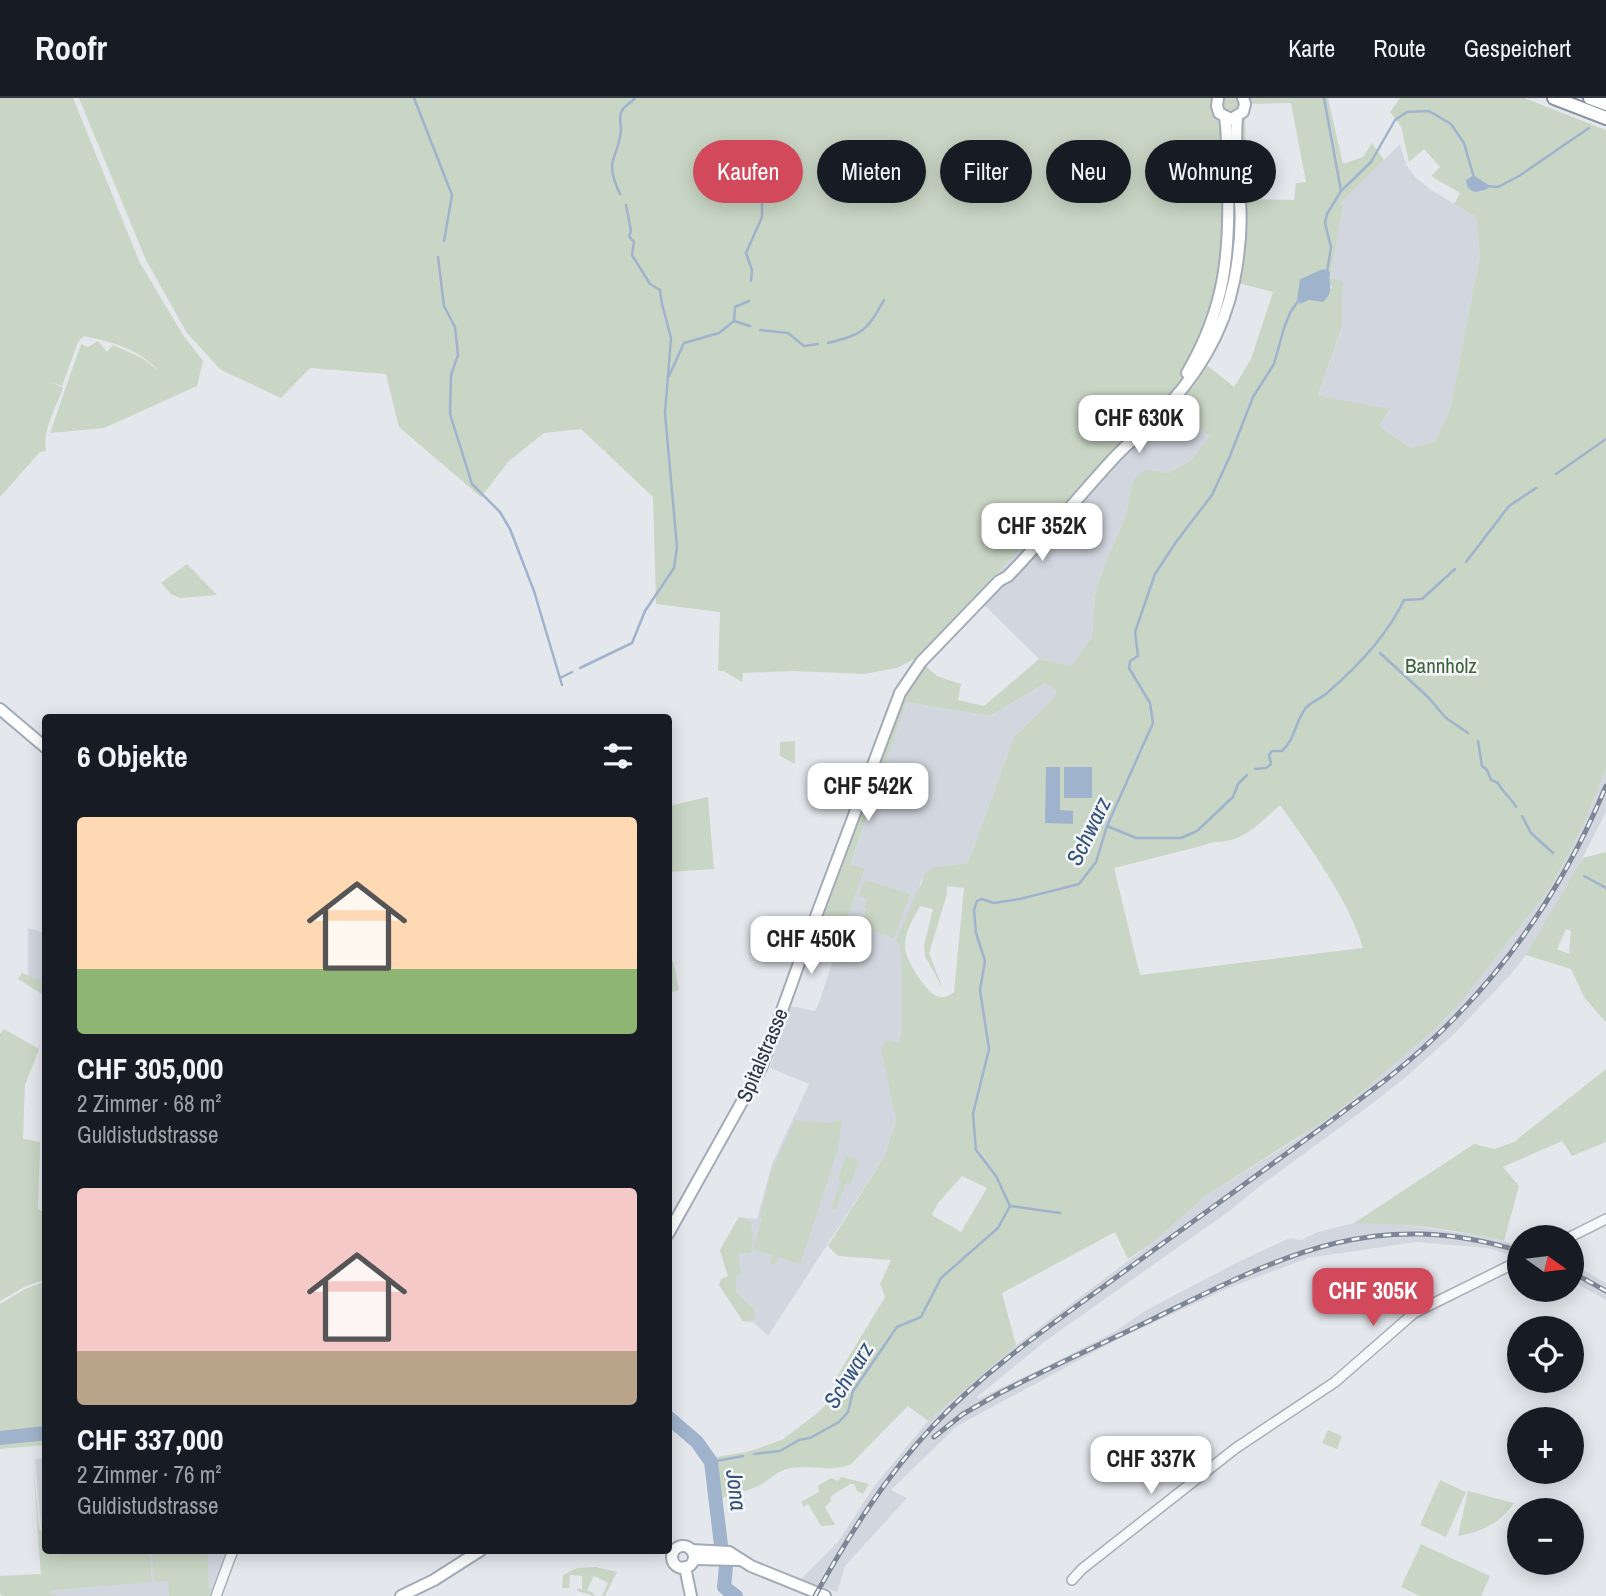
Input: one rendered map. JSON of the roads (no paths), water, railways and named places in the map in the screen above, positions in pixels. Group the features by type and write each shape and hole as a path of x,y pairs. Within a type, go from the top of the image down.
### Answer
{"highway":[{"path":"1554,98 1606,118"},
{"path":"1590,98 1606,104"}],"main road":[{"path":"1218,98 1217,109 1231,117 1244,109 1243,98"},
{"name":"Spitalstrasse","path":"672,1227 762,1066 900,693 921,662 999,581 1008,576 1119,453 1169,404 1200,349 1221,293 1229,231 1231,117"},
{"path":"0,709 42,745"},
{"path":"691,1596 690,1559 684,1546 673,1543 672,1560 679,1567 690,1559 698,1558 741,1560 825,1596"},
{"path":"401,1596 434,1580 475,1554"}],"street":[{"path":"1584,1230 1606,1219"},
{"path":"1072,1580 1082,1569 1236,1448 1335,1382 1414,1313 1507,1267"},
{"path":"216,1596 232,1554"}],"water":[{"path":"1473,175 1490,186 1489,188 1478,192 1471,190 1466,180"},
{"path":"1323,269 1330,272 1330,291 1327,298 1323,302 1310,300 1300,304 1297,299 1300,279"},
{"path":"1046,767 1060,767 1060,810 1073,811 1073,824 1045,823"},
{"path":"1064,767 1092,767 1092,798 1064,798"}],"waterway":[{"path":"414,98 452,195 444,241"},
{"path":"620,194 612,166 621,130 621,114 635,98"},
{"path":"1324,98 1341,191"},
{"path":"1327,272 1331,247 1325,223 1327,214 1341,191 1371,162 1395,120 1407,112 1429,111 1451,124 1464,143 1474,178"},
{"path":"1487,186 1498,187 1519,176 1589,128"},
{"path":"751,281 752,270 746,253 762,217 762,203"},
{"path":"580,668 632,643 645,611 674,568 677,547 665,413 671,338 660,290 650,284 632,255 634,242 629,236 631,231 626,205"},
{"path":"438,257 444,306 455,327 458,355 451,375 450,414 472,484 500,512 510,529 534,591 562,685"},
{"path":"828,343 862,330 873,319 884,300"},
{"path":"669,376 684,343 719,333 734,321 735,307 749,301"},
{"name":"Schwarz","path":"754,1454 780,1451 839,1422 848,1412 853,1391 897,1327 921,1317 941,1278 998,1228 1010,1206 996,1176 976,1150 973,1114 989,1049 980,990 985,961 976,933 974,910 977,901 982,899 994,903 1020,899 1079,884 1096,862 1107,826 1153,723 1150,703 1129,668 1130,661 1138,656 1135,632 1155,574 1212,495 1253,397 1274,364 1284,328 1298,301"},
{"path":"734,321 750,326"},
{"path":"760,330 788,333 804,346 818,344"},
{"path":"1556,474 1606,439"},
{"path":"1466,562 1509,506 1536,488"},
{"path":"1255,769 1266,768 1271,764 1269,755 1272,751 1282,751 1286,746 1305,709 1327,693 1360,662 1380,638 1404,600 1422,599 1455,569"},
{"path":"1380,653 1428,697 1446,718 1468,733"},
{"path":"560,678 572,672"},
{"path":"1478,741 1482,766 1516,807"},
{"path":"1107,826 1136,838 1181,838 1197,831 1233,797 1238,784 1247,775"},
{"path":"1522,816 1531,833 1553,853"},
{"path":"1584,876 1606,888"},
{"path":"1010,1206 1060,1213"},
{"name":"Jona","path":"672,1420 697,1442 711,1462 721,1545"},
{"name":"Jona","path":"0,1438 42,1433"},
{"name":"Schwarz","path":"711,1462 743,1456"},
{"name":"Jona","path":"726,1566 724,1587 736,1596"}],"railway":[{"path":"815,1596 855,1529 899,1466 933,1426 998,1365 1388,1078 1457,1016 1516,946 1542,909 1587,829 1606,786"},
{"path":"934,1437 963,1414 998,1394 1246,1274 1289,1257 1331,1244 1374,1236 1419,1234 1467,1239 1507,1248"},
{"path":"1584,1279 1606,1291"}],"park label":[{"name":"Bannholz","path":"1441,665"}]}
